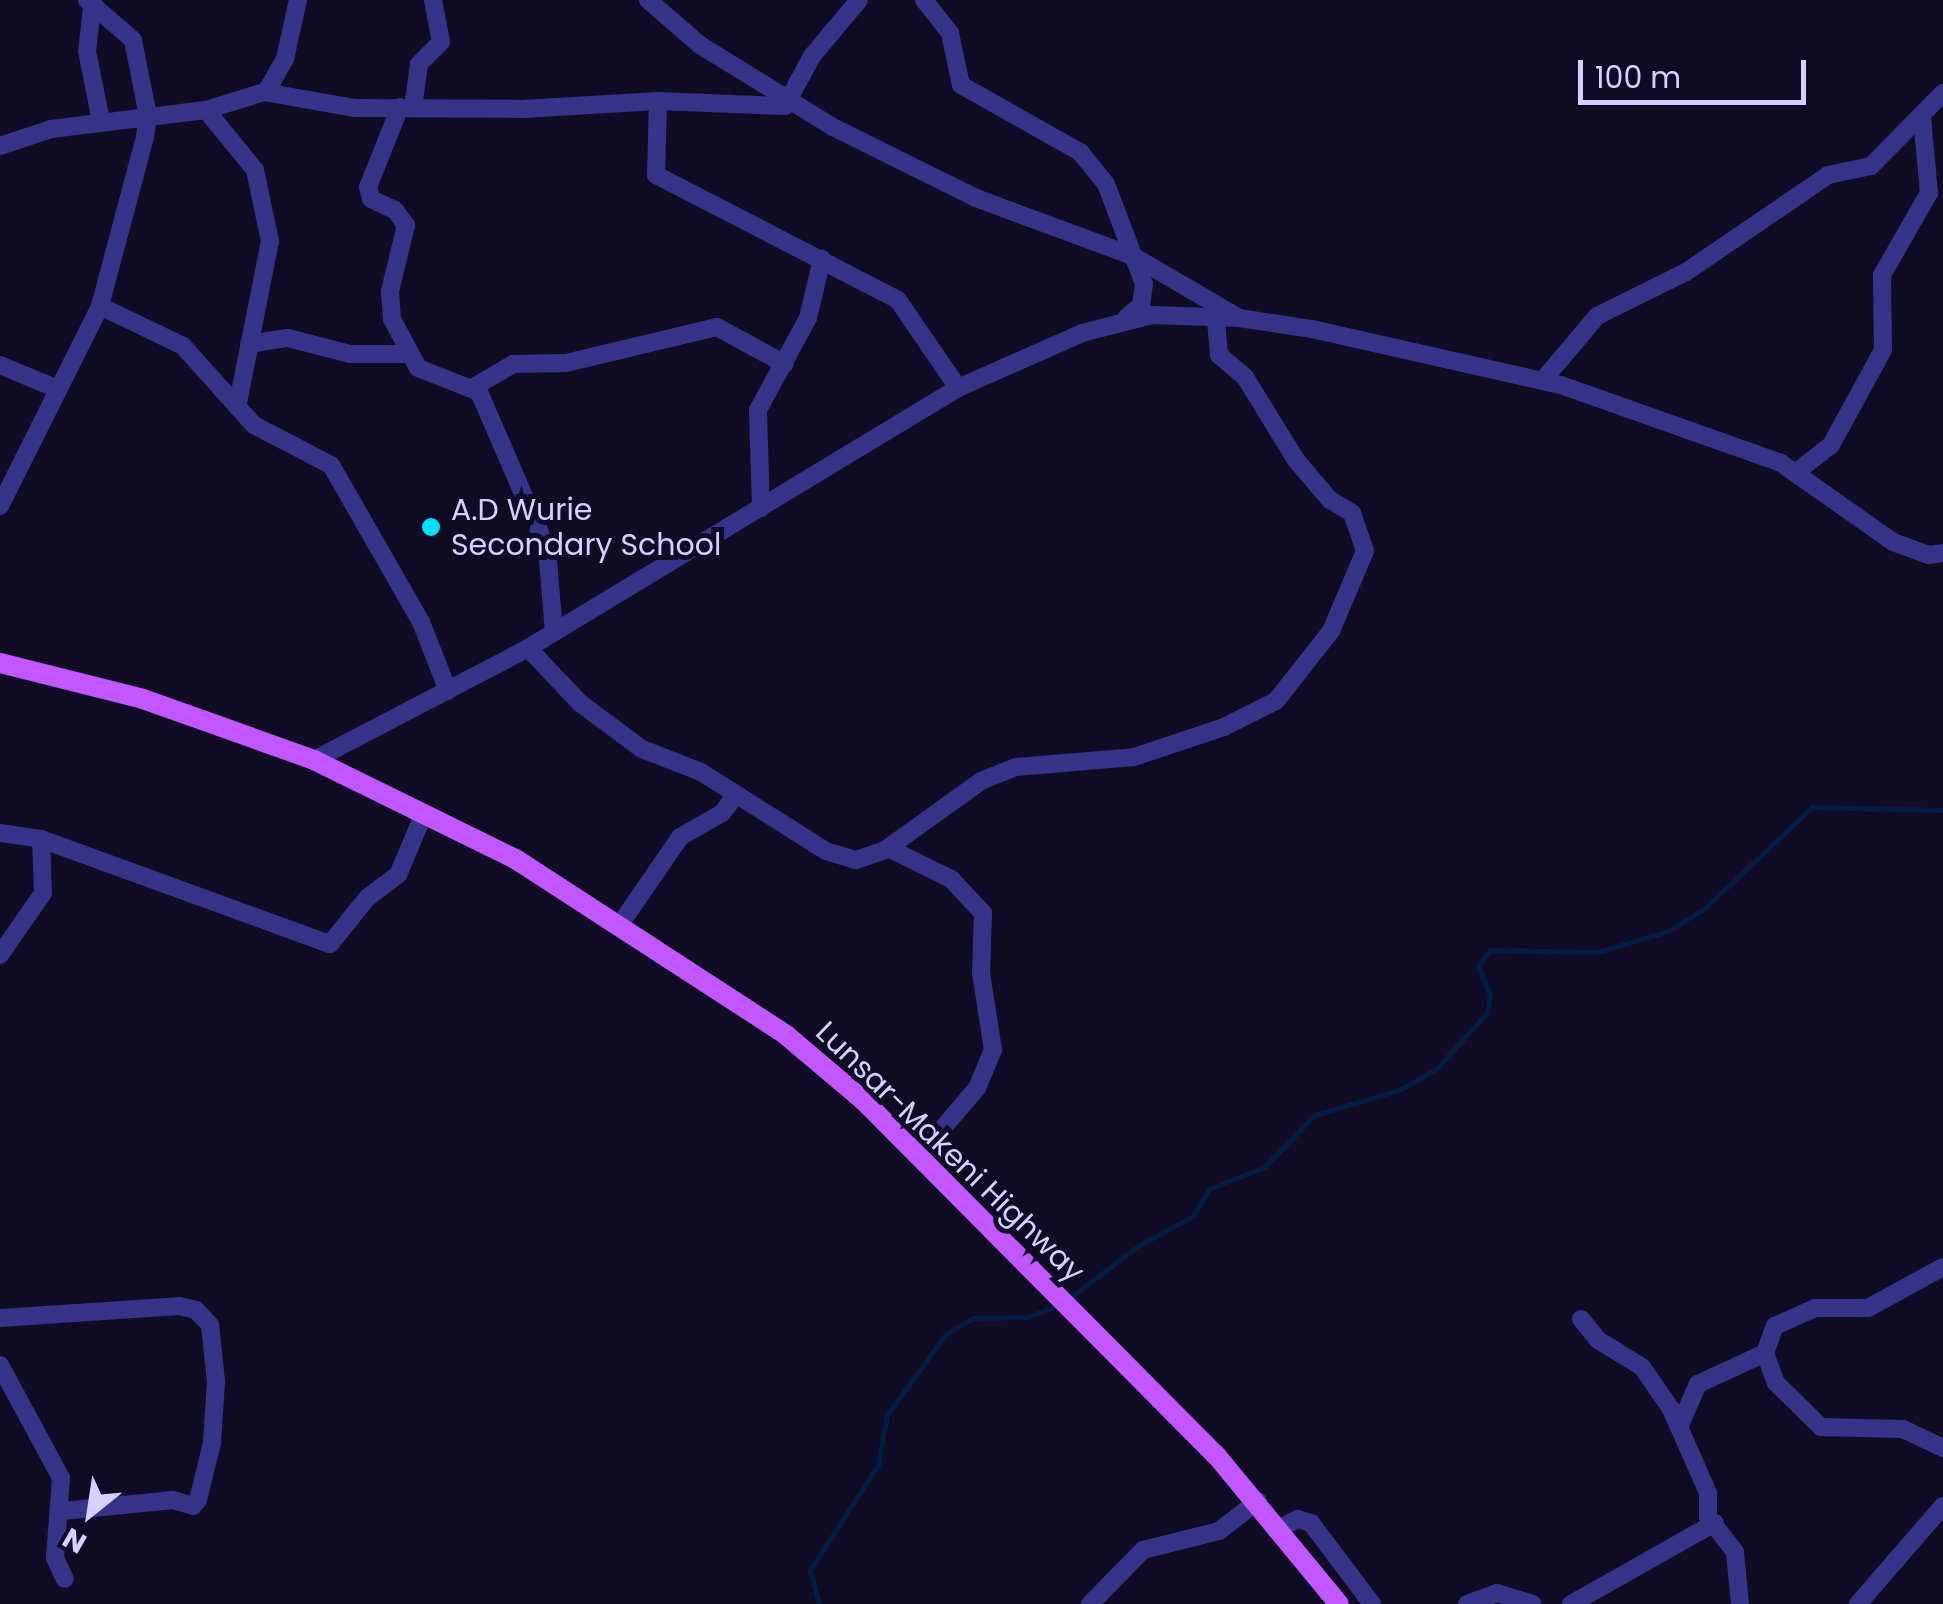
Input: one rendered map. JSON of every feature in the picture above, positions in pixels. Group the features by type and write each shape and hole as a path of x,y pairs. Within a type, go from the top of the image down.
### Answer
{"main road":[{"name":"Lunsar-Makeni Highway","path":"0,663 144,699 314,760 424,813 621,924 786,1035 919,1156 1084,1322 1282,1527 1339,1604"}],"street":[{"path":"266,92 285,59 298,0"},
{"path":"432,0 441,42 419,64 406,107 368,187 371,199 395,210 406,225 390,291 392,319 408,354 430,376 472,388 512,364 566,363 717,327 785,364"},
{"path":"648,0 700,45 789,100 976,198 1133,256 1238,318"},
{"path":"0,146 101,121 206,110 266,92 354,108 523,110 658,101 767,109 789,100 812,56 859,0"},
{"path":"924,0 950,33 962,85 1092,162 1122,213 1144,294 1126,318"},
{"path":"0,506 55,388 100,306 148,116 133,40 91,2"},
{"path":"91,2 87,51 101,121"},
{"path":"1543,380 1597,316 1686,272 1828,176 1871,166 1943,93"},
{"path":"658,101 656,175 898,300 958,388"},
{"path":"206,110 248,157 265,208 268,276 237,407"},
{"path":"1795,472 1831,445 1883,350 1882,276 1929,194 1922,117"},
{"path":"761,508 758,410 808,318 822,259"},
{"path":"100,306 182,346 254,425 310,449 342,478 422,622 448,691"},
{"path":"314,760 554,633 958,388 1126,318 1238,318 1543,380 1766,456 1795,472 1893,542 1929,555 1943,553"},
{"path":"528,648 580,702 642,748 736,795 842,858 869,859 936,807 1016,767 1134,757 1224,727 1276,701 1331,631 1366,551 1352,513 1330,500 1296,460 1238,368 1218,355 1216,319"},
{"path":"249,344 288,338 350,354 408,354"},
{"path":"0,366 55,388"},
{"path":"472,388 547,549 554,633"},
{"path":"621,924 680,836 722,813 736,795"},
{"path":"0,834 41,838 330,944 367,898 398,875 424,813"},
{"path":"0,956 43,893 41,838"},
{"path":"888,848 951,879 983,913 981,973 993,1050 977,1088 919,1156"},
{"path":"1943,1266 1868,1308 1816,1308 1775,1326 1765,1353 1776,1383 1821,1427 1895,1428 1943,1448"},
{"path":"0,1318 180,1306 196,1310 210,1325 216,1382 212,1443 198,1500 193,1506 173,1500 63,1511"},
{"path":"1582,1318 1598,1340 1642,1368 1679,1427 1715,1523 1735,1552 1740,1604"},
{"path":"1679,1427 1698,1384 1765,1353"},
{"path":"0,1366 61,1478 63,1511 55,1558 65,1580"},
{"path":"1090,1604 1142,1550 1219,1531 1258,1502"},
{"path":"1858,1604 1943,1506"},
{"path":"1282,1527 1298,1520 1311,1524 1372,1604"},
{"path":"1570,1604 1715,1523"},
{"path":"1600,1587 1610,1604"},
{"path":"1467,1604 1496,1593 1532,1604"}],"waterway":[{"path":"1067,1300 1138,1246 1193,1216 1209,1189 1264,1167 1315,1115 1399,1090 1436,1069 1487,1013 1490,994 1478,966 1490,950 1598,952 1668,931 1705,908 1812,807 1943,810"},
{"path":"819,1604 810,1570 878,1465 887,1415 945,1335 972,1318 1027,1317 1058,1305"}],"place":[{"name":"A.D Wurie Secondary School","path":"431,527"}]}
